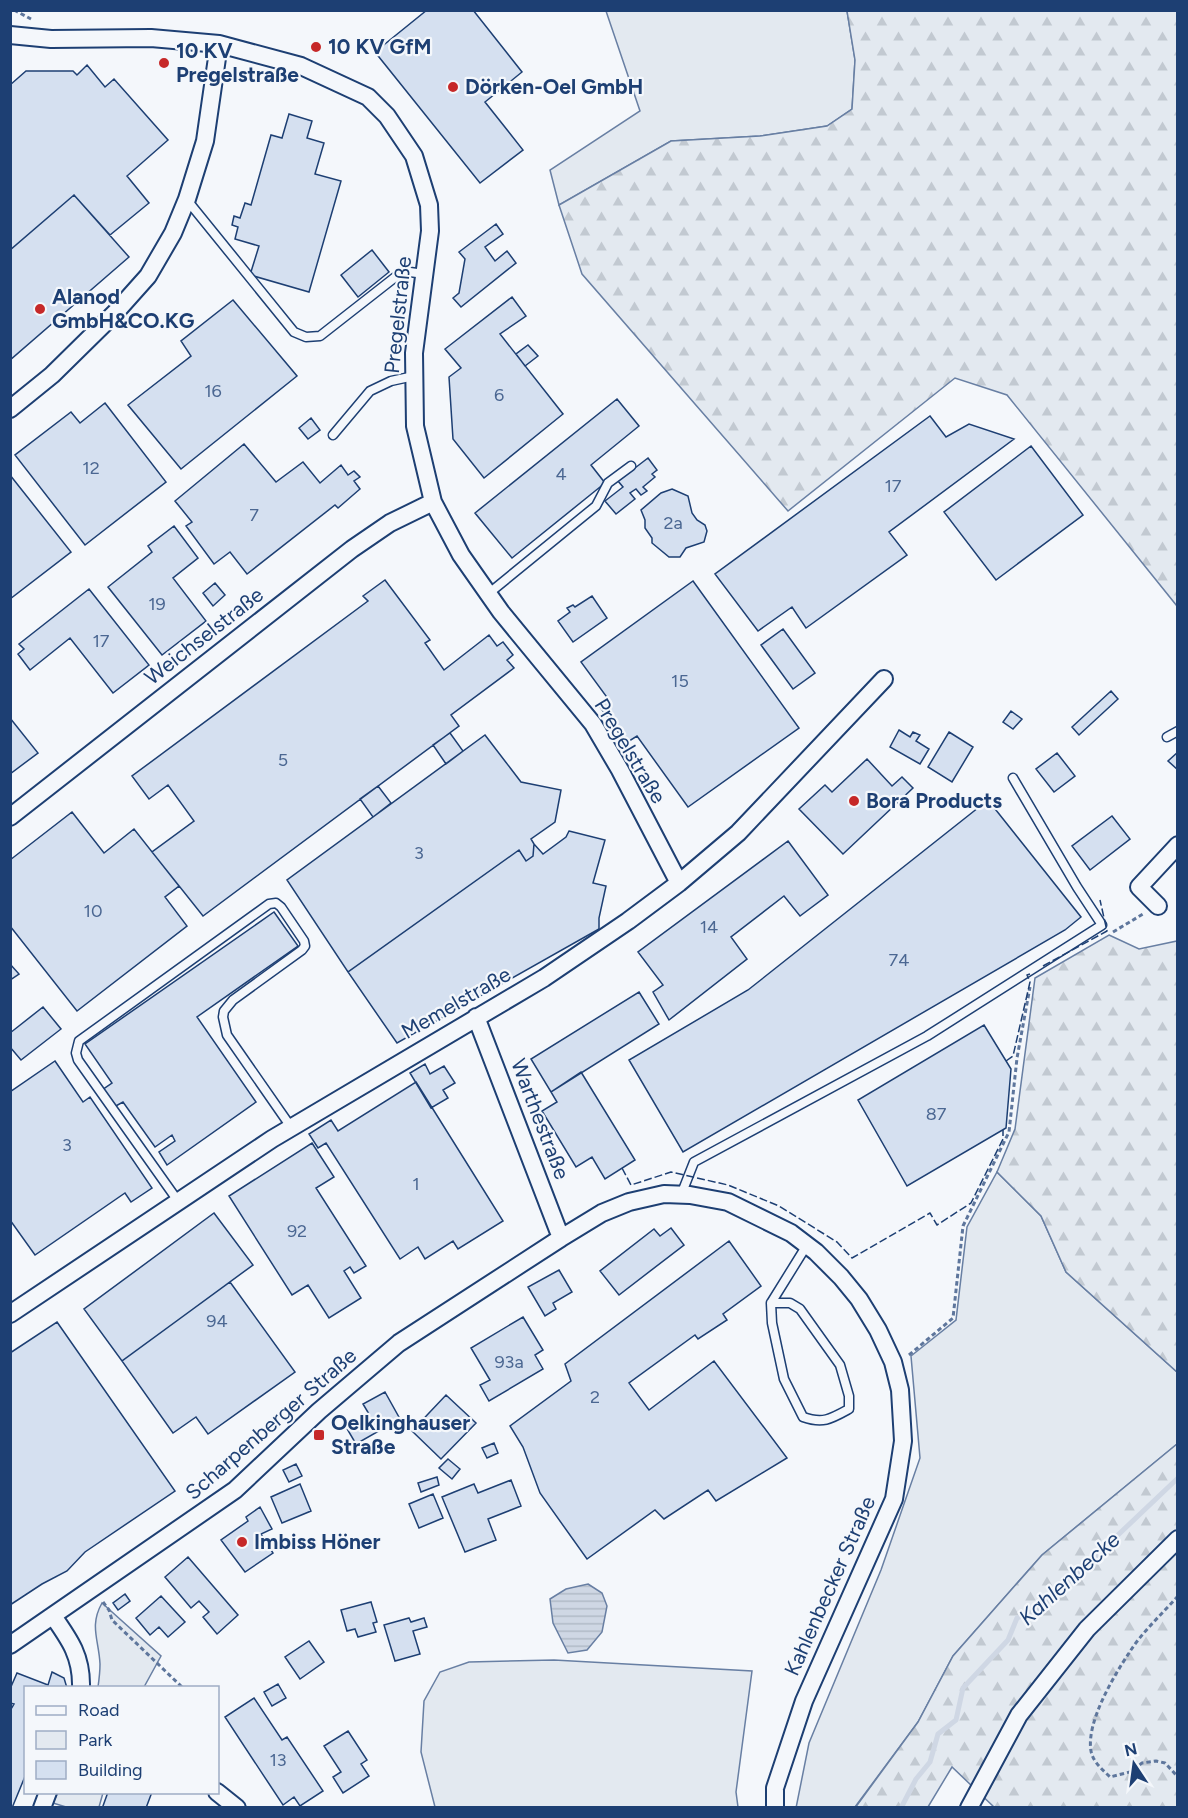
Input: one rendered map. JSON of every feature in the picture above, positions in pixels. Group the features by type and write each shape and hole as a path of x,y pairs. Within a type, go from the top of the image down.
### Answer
{"street":[{"name":"Pregelstraße","path":"10,35 51,39 151,38 219,44 301,66 368,97 387,116 414,156 429,205 430,231 416,325 414,376 415,426 433,502 461,555 488,594 593,724 620,770 679,883"},
{"path":"10,409 52,375 115,313 148,276 173,233 187,200 205,141 219,44"},
{"name":"Weichselstraße","path":"10,817 352,549 390,523 433,502"},
{"name":"Memelstraße","path":"10,1314 291,1127 544,978 628,921 679,883 738,833 884,679"},
{"path":"1158,906 1139,887 1178,845"},
{"name":"Warthestraße","path":"476,1017 561,1239"},
{"name":"Kahlenbecker Straße","path":"561,1239 602,1213 629,1202 664,1194 728,1202 791,1233 816,1251 859,1299 893,1362 900,1390 903,1441 894,1499 804,1701 775,1788 775,1808"},
{"name":"Scharpenberger Straße","path":"10,1645 235,1490 319,1411 399,1343 561,1239"},
{"path":"969,1808 1019,1715 1088,1629 1178,1539"},
{"path":"53,1616 73,1643 81,1675 81,1686"},
{"path":"219,1794 237,1808"}],"lane":[{"path":"187,200 294,332 306,337 320,336 403,271 424,274"},
{"path":"333,435 370,391 391,381 414,376"},
{"path":"488,594 597,506 608,483 631,466"},
{"path":"1167,737 1178,731"},
{"path":"681,1195 694,1162 927,1036 1102,925 1013,778"},
{"path":"178,1201 78,1060 76,1047 79,1041 135,999 269,904 276,903 287,915 305,946 233,1000 224,1011 223,1025 238,1053 291,1127"},
{"path":"771,1303 790,1303 807,1319 840,1365 849,1396 849,1409 834,1418 817,1422 803,1417 784,1379 772,1323 771,1303 807,1245"}],"path":[{"path":"1110,933 1158,906"},
{"path":"893,1362 908,1355 954,1317 963,1226 1009,1132 1017,1058 1032,978"},
{"path":"92,1590 109,1610 112,1620 181,1686"},
{"path":"1178,1596 1130,1652 1106,1694 1090,1731 1091,1753 1097,1765 1110,1777 1130,1772 1142,1764 1156,1761 1165,1763 1178,1776"}],"green space":[{"path":"606,11 847,11 855,60 852,109 827,126 760,136 671,141 559,205 550,170 640,111"},
{"path":"847,11 1177,11 1177,606 1007,395 955,378 788,511 582,274 559,205 671,141 760,136 827,126 852,109 855,60"},
{"path":"1109,935 1139,949 1177,941 1177,1372 1066,1272 1041,1216 997,1172 1015,1129 1035,978"},
{"path":"997,1172 1041,1216 1066,1272 1177,1372 1177,1444 1042,1555 953,1656 918,1722 855,1807 796,1808 809,1743 881,1570 920,1458 911,1356 956,1320 967,1227"},
{"path":"1177,1444 1177,1807 994,1807 952,1767 928,1807 855,1808 918,1722 953,1656 1042,1555"},
{"path":"102,1603 161,1656 145,1686 98,1686 100,1664 95,1626"},
{"path":"554,1660 752,1671 736,1792 738,1807 435,1807 421,1752 424,1701 440,1672 469,1662"},
{"path":"57,1794 103,1794 99,1807 66,1807 53,1803"}],"shaded area":[{"path":"588,1584 602,1593 607,1606 602,1632 587,1650 568,1653 553,1623 550,1599 566,1589"}],"building":[{"name":"Dörken-Oel GmbH","path":"427,10 473,10 522,72 485,102 523,150 480,183 375,52"},
{"name":"10 KV GfM","path":"314,42 320,44 317,52 311,50"},
{"path":"87,65 105,87 114,79 168,140 127,176 149,203 110,235 74,195 10,250 10,85 26,71 73,71 77,75"},
{"path":"289,114 312,121 307,138 324,143 315,174 341,181 309,292 250,275 259,246 235,239 238,227 232,225 234,216 240,218 245,203 251,205 271,135 282,138"},
{"name":"Alanod GmbH&CO.KG","path":"74,195 129,257 10,360 10,250"},
{"path":"496,224 503,234 485,247 495,261 507,251 516,263 461,307 453,298 459,293 465,259 459,252"},
{"path":"372,250 389,272 358,297 341,275"},
{"path":"512,297 526,316 500,334 563,414 484,478 453,439 449,377 461,368 445,349"},
{"path":"233,300 297,376 181,469 128,405 191,356 181,341"},
{"path":"528,345 538,356 525,366 516,354"},
{"path":"617,399 639,426 591,465 605,483 512,558 475,513"},
{"path":"105,403 166,482 85,545 15,455 71,412 80,423"},
{"path":"930,416 946,437 969,424 1014,439 889,532 907,555 806,628 792,607 758,631 715,574"},
{"path":"311,418 320,430 308,439 299,428"},
{"path":"244,444 276,482 303,462 320,483 341,465 348,475 354,471 360,477 354,481 360,489 338,508 335,505 247,574 230,552 214,564 186,526 192,522 175,501"},
{"path":"1031,446 1083,515 996,580 944,512"},
{"path":"648,458 657,470 652,474 655,477 643,487 647,491 641,495 636,489 630,493 635,499 616,514 605,501 623,487 618,481"},
{"path":"10,475 71,552 10,599"},
{"path":"672,489 688,496 692,513 705,525 707,531 704,542 686,548 680,557 669,557 652,543 652,538 645,528 641,510 661,493"},
{"path":"174,526 198,558 173,578 206,621 162,655 108,587 152,552 148,546"},
{"path":"385,580 430,640 425,643 444,670 489,635 497,646 503,642 513,655 507,660 514,668 451,715 459,726 203,916 152,852 194,821 168,785 149,799 132,776 368,601 363,596"},
{"path":"693,581 799,728 688,807 637,736 626,743 600,707 609,700 581,662"},
{"path":"215,583 225,595 213,606 203,593"},
{"path":"89,589 149,665 113,693 70,638 30,670 18,654 24,649 19,644"},
{"path":"592,596 607,618 573,642 558,621 570,612 567,608 573,605 575,607"},
{"path":"783,629 815,673 793,689 761,645"},
{"path":"1111,691 1118,699 1079,735 1072,727"},
{"path":"1011,711 1022,719 1013,729 1003,722"},
{"path":"10,718 38,753 10,774"},
{"path":"899,730 910,737 913,732 920,735 916,741 929,749 920,764 890,747"},
{"path":"949,732 973,747 952,782 928,767"},
{"path":"450,733 463,751 446,764 433,745"},
{"path":"485,735 521,782 561,790 555,822 531,839 534,844 533,856 526,861 519,850 348,972 287,880"},
{"path":"1178,752 1178,770 1168,761"},
{"path":"1057,753 1075,776 1054,792 1036,769"},
{"name":"Bora Products","path":"867,759 892,786 902,777 913,788 843,854 799,809 825,785 832,792"},
{"path":"378,786 391,803 373,817 360,799"},
{"path":"988,800 1081,917 1065,930 683,1152 629,1060 748,990"},
{"path":"72,812 104,853 134,829 179,886 165,897 187,926 77,1011 10,926 10,860"},
{"path":"1112,816 1130,839 1090,870 1072,846"},
{"path":"569,831 605,840 593,883 606,886 599,929 397,1043 348,972 519,850 526,861 533,856 534,844 543,854 566,837"},
{"path":"788,841 828,895 800,916 784,896 731,937 747,959 669,1020 653,992 663,985 638,952"},
{"path":"274,912 298,946 197,1017 256,1102 167,1165 159,1152 175,1141 172,1135 155,1147 123,1102 114,1107 102,1090 112,1083 85,1044"},
{"path":"10,964 19,974 10,980"},
{"path":"639,992 659,1024 551,1092 531,1059"},
{"path":"43,1007 61,1029 21,1060 10,1047 10,1033"},
{"path":"984,1025 1011,1069 1006,1128 907,1186 858,1100"},
{"path":"55,1061 83,1102 90,1097 152,1188 131,1202 125,1193 35,1255 10,1220 10,1092"},
{"path":"425,1064 430,1074 444,1066 455,1083 443,1090 448,1098 431,1108 410,1073"},
{"path":"581,1072 635,1160 605,1179 592,1157 576,1167 542,1111 557,1102 551,1092"},
{"path":"416,1082 503,1221 458,1249 453,1241 425,1259 418,1247 400,1259 326,1143 318,1148 309,1134 331,1120 338,1131"},
{"path":"312,1143 334,1177 316,1188 366,1266 354,1273 350,1267 344,1271 361,1298 329,1318 308,1285 292,1295 229,1196"},
{"path":"214,1213 253,1265 122,1361 84,1309"},
{"path":"671,1228 684,1245 619,1295 600,1271 654,1229 660,1236"},
{"path":"729,1241 761,1286 723,1314 727,1320 698,1339 695,1335 629,1383 649,1410 714,1361 787,1458 716,1501 708,1490 664,1519 655,1510 587,1559 540,1493 523,1447 510,1426 571,1381 565,1364"},
{"path":"559,1270 572,1292 553,1303 556,1309 545,1316 528,1287"},
{"path":"230,1282 295,1372 208,1434 196,1417 173,1433 122,1361"},
{"path":"523,1317 543,1350 535,1355 543,1369 489,1401 480,1385 490,1380 471,1348"},
{"path":"57,1322 175,1491 85,1552 67,1571 10,1605 10,1353"},
{"path":"385,1392 400,1419 356,1444 346,1427 369,1414 363,1404"},
{"path":"446,1395 476,1423 441,1459 412,1431"},
{"path":"494,1443 498,1453 487,1458 482,1448"},
{"path":"448,1459 460,1469 452,1479 439,1468"},
{"path":"296,1464 302,1476 289,1482 283,1470"},
{"path":"437,1477 439,1485 421,1492 418,1483"},
{"path":"511,1480 521,1506 488,1519 496,1540 465,1552 442,1497 474,1484 478,1493"},
{"path":"300,1484 311,1511 282,1523 271,1497"},
{"path":"433,1494 443,1518 419,1528 409,1504"},
{"path":"260,1507 272,1529 261,1534 273,1553 245,1572 221,1540 248,1521 246,1517"},
{"path":"188,1557 238,1615 217,1634 203,1617 209,1612 199,1601 191,1608 165,1577"},
{"path":"125,1594 130,1601 118,1610 113,1603"},
{"path":"161,1596 185,1622 168,1637 159,1627 150,1635 136,1618"},
{"path":"371,1602 377,1622 373,1623 376,1632 358,1637 355,1629 347,1631 341,1610"},
{"path":"409,1618 411,1622 424,1618 427,1627 413,1631 420,1654 395,1661 384,1625"},
{"path":"309,1641 324,1662 300,1679 285,1657"},
{"path":"52,1672 64,1678 66,1686 24,1686 24,1779 12,1808 10,1808 10,1711 14,1704 10,1703 10,1689 17,1673 48,1685"},
{"path":"278,1684 286,1698 272,1706 264,1692"},
{"path":"254,1698 282,1740 287,1737 323,1791 300,1806 294,1797 283,1805 225,1717"},
{"path":"348,1731 367,1760 361,1764 369,1776 343,1793 333,1777 341,1772 324,1746"},
{"path":"107,1794 151,1794 146,1808 106,1808 103,1806"}],"waterway":[{"name":"Kahlenbecke","path":"901,1808 916,1779 930,1762 938,1734 956,1720 963,1688 1008,1640 1017,1618 1041,1608 1178,1478"}],"fence":[{"path":"1043,966 1107,931 1100,900"},
{"path":"1006,1061 1013,1056 1030,982 1027,975 1030,974"},
{"path":"622,1168 631,1185 671,1172 728,1185 779,1206 837,1242 852,1258 930,1213 937,1225 971,1203 1003,1139 1003,1130"}],"place":[{"name":"10 KV GfM","path":"316,47"},
{"name":"10 KV Pregelstraße","path":"164,63"},
{"name":"Dörken-Oel GmbH","path":"453,87"},
{"name":"Alanod GmbH&CO.KG","path":"40,309"},
{"name":"Bora Products","path":"854,801"},
{"name":"Oelkinghauser Straße","path":"319,1435"},
{"name":"Imbiss Höner","path":"242,1542"}]}
